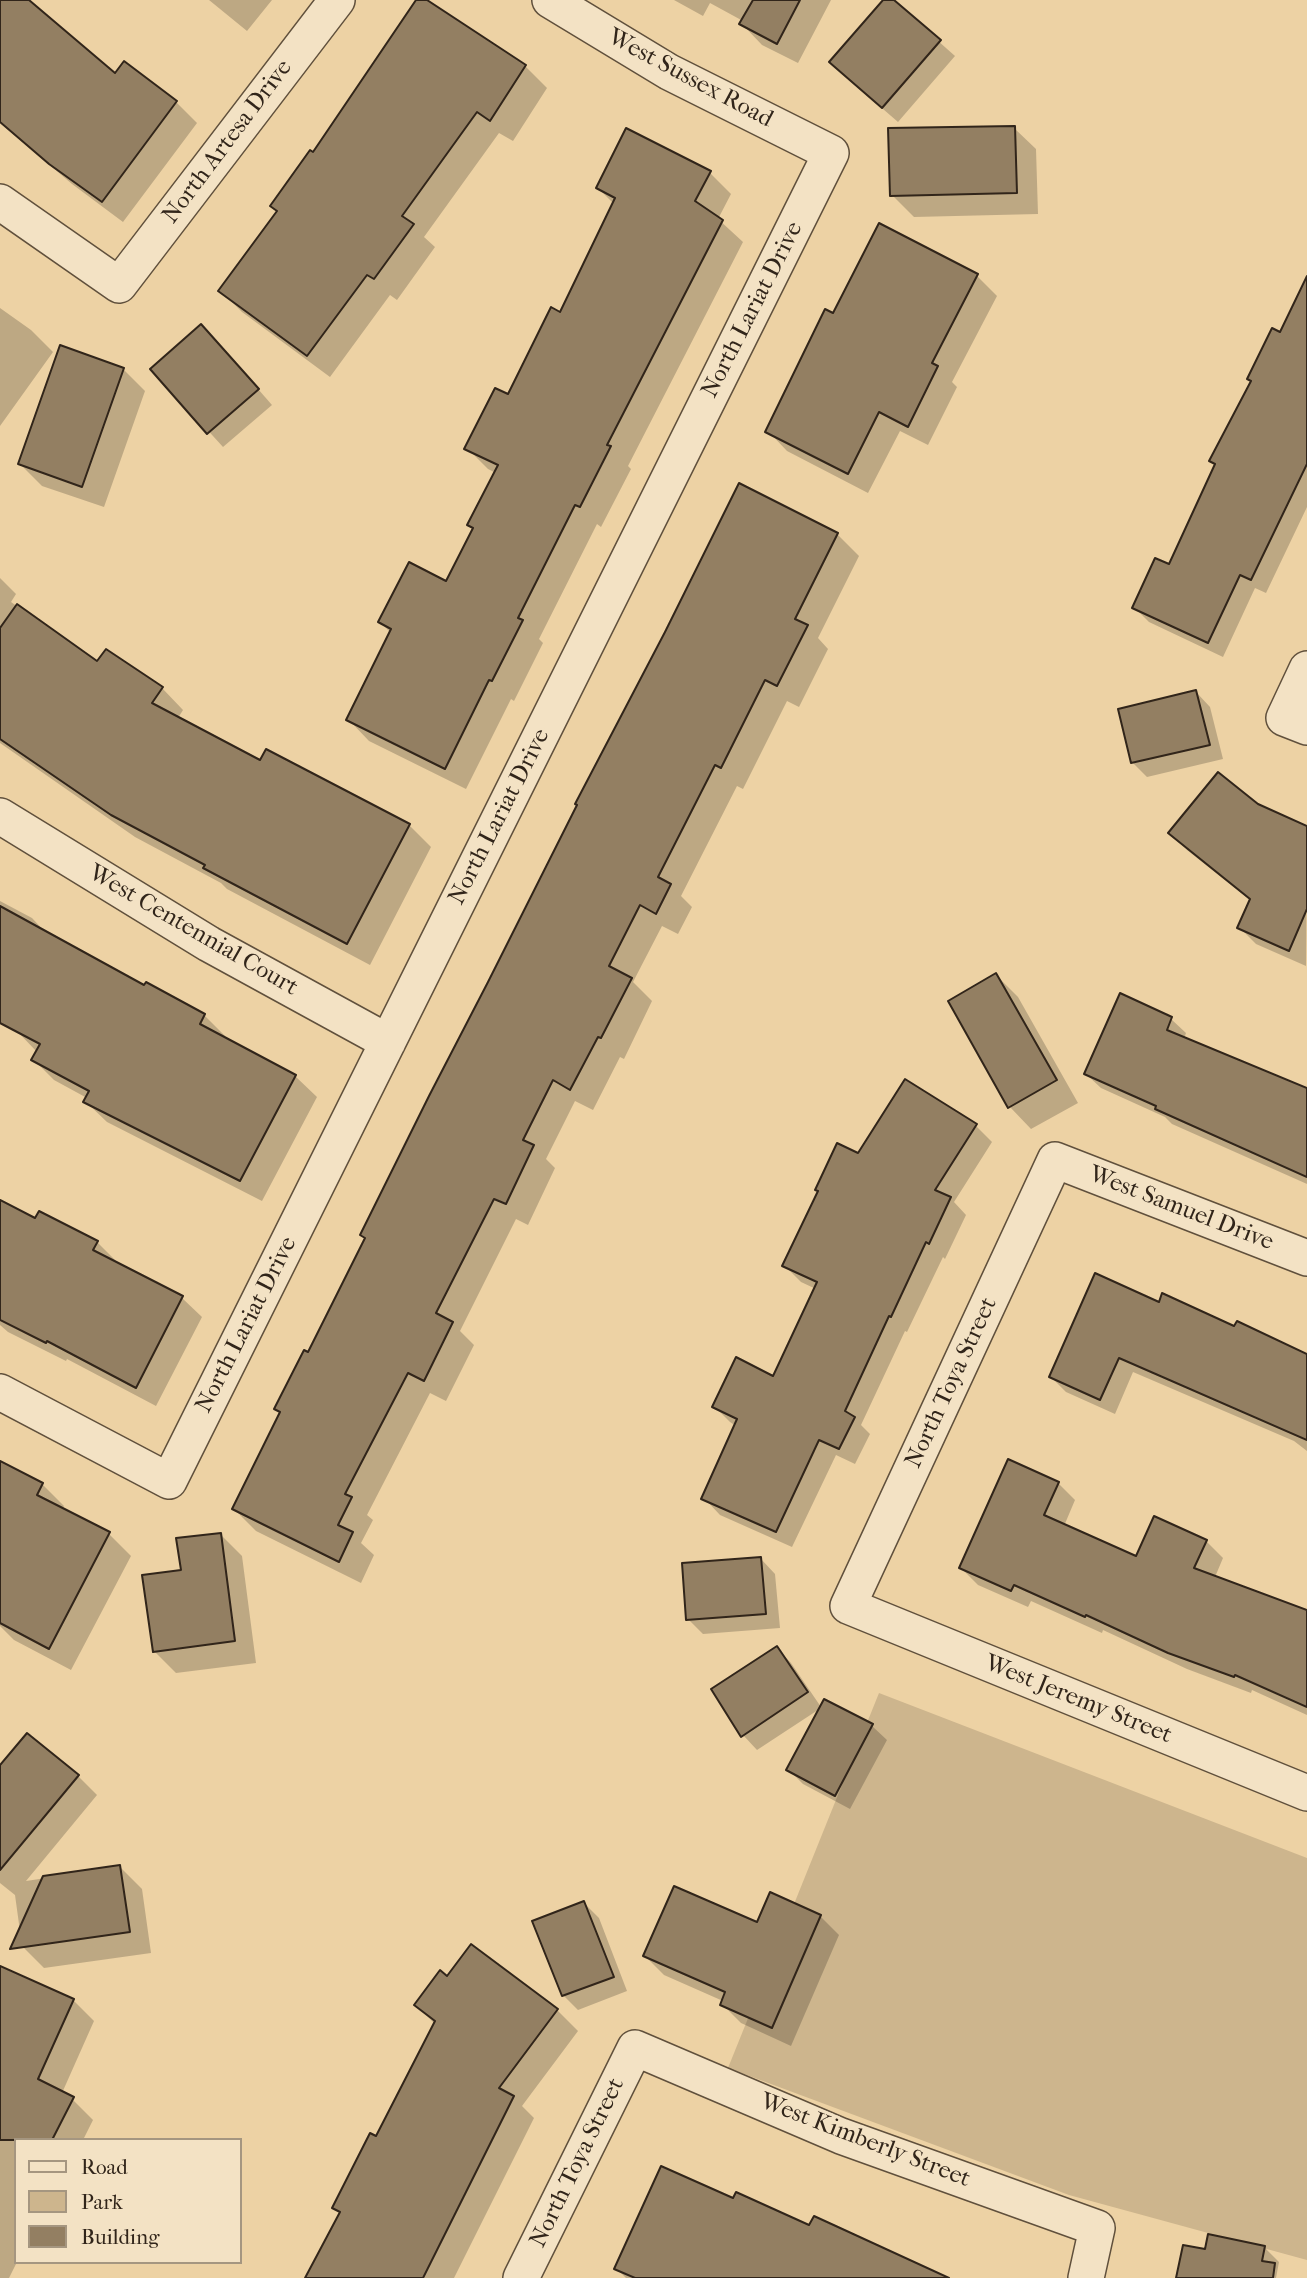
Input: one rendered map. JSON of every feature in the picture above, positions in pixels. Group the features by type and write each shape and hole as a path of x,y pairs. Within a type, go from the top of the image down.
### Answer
{"street":[{"name":"North Artesa Drive","path":"0,202 118,285 337,0"},
{"name":"West Sussex Road","path":"550,0 669,72 831,153"},
{"name":"North Lariat Drive","path":"0,1392 169,1481 831,153"},
{"path":"1296,723 1307,669"},
{"name":"West Centennial Court","path":"0,816 209,944 388,1042"},
{"name":"West Samuel Drive","path":"1055,1160 1307,1258"},
{"name":"North Toya Street","path":"848,1606 1055,1160"},
{"name":"West Jeremy Street","path":"848,1606 1307,1793"},
{"name":"North Toya Street","path":"521,2278 635,2048"},
{"name":"West Kimberly Street","path":"635,2048 841,2136 1097,2228 1086,2278"}],"green space":[{"path":"879,1693 1307,1858 1307,2260 1069,2195 728,2068"}],"building":[{"path":"0,0 29,0 115,73 124,61 177,101 102,202 49,164 0,122"},
{"path":"416,0 427,0 526,65 490,121 477,112 402,216 414,224 374,279 367,275 307,356 218,291 277,211 270,206 310,150 313,152"},
{"path":"753,0 800,0 777,44 739,24"},
{"path":"883,0 894,0 941,40 882,108 829,62"},
{"path":"1015,126 1017,193 890,196 888,128"},
{"path":"626,128 711,171 695,201 723,220 607,445 611,446 580,507 575,505 518,618 523,620 492,681 489,680 445,769 346,720 391,629 378,622 409,562 446,581 473,528 467,525 498,465 464,449 495,388 508,394 551,307 560,312 615,198 596,188"},
{"path":"879,223 978,274 932,363 938,366 908,427 879,412 848,474 765,432 825,309 833,313"},
{"path":"1307,276 1307,464 1251,580 1240,575 1208,643 1132,608 1155,558 1169,564 1215,464 1209,461 1251,381 1247,379 1272,328 1280,332"},
{"path":"201,324 259,389 207,434 150,369"},
{"path":"60,345 124,368 82,487 18,464"},
{"path":"739,483 838,533 795,619 808,625 777,686 765,680 721,768 715,765 658,877 671,884 656,914 640,905 609,966 632,978 570,1090 553,1080 523,1140 534,1145 506,1204 494,1199 436,1313 453,1322 424,1381 408,1373 345,1494 352,1497 338,1525 353,1532 339,1562 232,1509 280,1412 274,1409 304,1350 308,1352 365,1238 360,1235"},
{"path":"17,604 97,661 106,649 163,687 152,703 260,760 266,749 410,824 347,944 203,868 205,865 111,815 0,739 0,628"},
{"path":"1196,690 1210,745 1131,763 1118,709"},
{"path":"1218,772 1258,804 1307,826 1307,909 1289,951 1237,928 1250,899 1168,833"},
{"path":"0,906 144,985 146,982 205,1014 200,1024 296,1075 240,1181 83,1102 89,1091 31,1060 40,1044 0,1023"},
{"path":"996,973 1057,1080 1008,1108 948,1001"},
{"path":"1120,993 1172,1017 1167,1030 1307,1088 1307,1177 1084,1074"},
{"path":"905,1079 977,1124 935,1190 951,1197 929,1244 926,1242 891,1317 889,1316 845,1411 855,1417 839,1449 819,1440 776,1532 701,1499 737,1419 712,1407 736,1357 773,1376 817,1282 782,1266 818,1191 815,1190 837,1143 858,1153"},
{"path":"0,1200 35,1218 39,1211 98,1241 93,1250 183,1296 136,1388 47,1341 46,1343 0,1320"},
{"path":"1095,1273 1159,1302 1162,1293 1234,1326 1237,1321 1307,1354 1307,1440 1119,1358 1100,1400 1049,1377"},
{"path":"1008,1459 1059,1482 1044,1515 1136,1556 1154,1516 1207,1540 1194,1568 1307,1610 1307,1707 1235,1675 1234,1677 1168,1653 1014,1585 1011,1591 959,1568"},
{"path":"0,1461 43,1483 37,1495 110,1532 49,1649 0,1623"},
{"path":"221,1533 235,1641 153,1652 142,1575 181,1570 176,1538"},
{"path":"761,1557 766,1614 686,1620 682,1563"},
{"path":"777,1646 808,1692 741,1737 711,1689"},
{"path":"824,1699 873,1724 835,1796 786,1770"},
{"path":"27,1733 79,1775 0,1870 0,1765"},
{"path":"120,1865 130,1932 10,1949 43,1876"},
{"path":"674,1886 757,1922 770,1892 821,1915 772,2028 720,2005 725,1992 643,1956"},
{"path":"584,1901 614,1977 562,1996 532,1921"},
{"path":"471,1944 558,2009 499,2088 514,2096 423,2278 305,2278 340,2212 332,2208 370,2133 376,2136 435,2021 414,2005 440,1970 447,1976"},
{"path":"0,1966 74,1999 38,2079 74,2097 53,2138 0,2140"},
{"path":"661,2166 733,2198 736,2192 809,2225 814,2216 949,2278 635,2278 614,2269"},
{"path":"1208,2234 1265,2246 1262,2261 1275,2263 1273,2278 1176,2278 1183,2245 1205,2249"}]}
